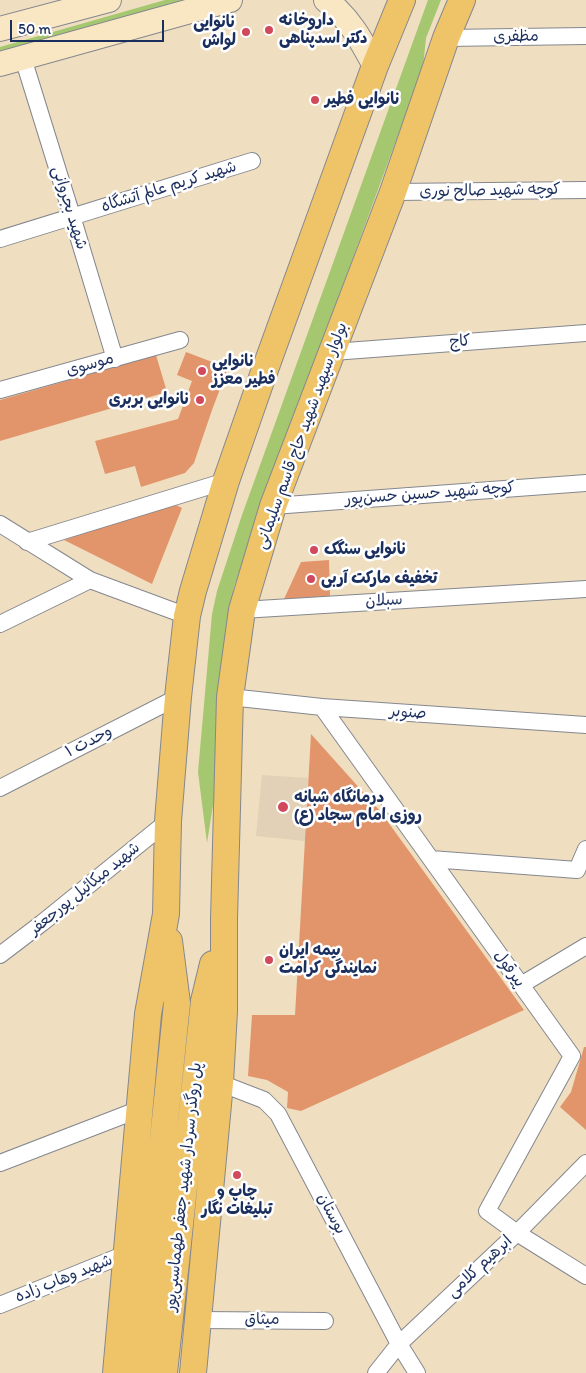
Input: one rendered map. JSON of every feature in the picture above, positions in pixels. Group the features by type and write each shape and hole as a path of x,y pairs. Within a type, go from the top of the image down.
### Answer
{"main road":[{"path":"0,29 109,0"},
{"path":"0,64 230,0"},
{"path":"326,0 339,10 356,31 375,66"},
{"path":"116,1373 148,1014 166,914 168,821 187,616 226,481 266,366 375,66 402,0"},
{"name":"بولوار سپهبد شهید حاج قاسم سلیمانی","path":"224,919 230,697 242,610 274,506 393,192 446,38 462,0"},
{"name":"پل روگذر سردار شهید جعفر طهماسبی‌پور","path":"139,1373 177,1004 166,914"},
{"path":"193,1373 220,1083 224,1012 224,919"},
{"name":"پل روگذر سردار شهید جعفر طهماسبی‌پور","path":"164,1373 204,1002 224,919"}],"street":[{"name":"مظفری","path":"446,38 586,36"},
{"name":"شهید بجروانی","path":"23,58 115,359"},
{"name":"شهید کریم عالم آتشگاه","path":"0,239 252,161"},
{"name":"کوچه شهید صالح نوری","path":"393,192 586,190"},
{"name":"کاج","path":"333,352 586,333"},
{"name":"موسوی","path":"0,390 180,340"},
{"path":"27,542 226,481"},
{"name":"کوچه شهید حسین حسن‌پور","path":"274,506 586,483"},
{"path":"0,524 90,580 187,616"},
{"path":"0,624 90,580"},
{"name":"سبلان","path":"242,610 586,589"},
{"name":"وحدت ۱","path":"0,788 178,697"},
{"name":"صنوبر","path":"230,697 322,707 586,726"},
{"name":"پیرقول","path":"322,707 572,1056 487,1211 517,1233"},
{"name":"شهید میکائیل پورجعفر","path":"0,955 168,821"},
{"path":"431,859 577,870 586,849"},
{"path":"520,984 586,946"},
{"name":"بوستان","path":"220,1083 264,1100 278,1114 399,1344 417,1373"},
{"path":"0,1163 140,1109"},
{"name":"ابرهیم کلامی","path":"376,1373 399,1344 517,1233 586,1163"},
{"path":"517,1233 586,1276"},
{"name":"شهید وهاب زاده","path":"0,1305 128,1253"},
{"name":"میثاق","path":"199,1320 325,1320"}],"shaded area":[{"name":"درمانگاه شبانه روزی امام سجاد (ع)","path":"262,775 308,778 305,841 256,836"}],"green space":[{"path":"165,0 183,0 62,38 0,55 0,47"},
{"path":"428,0 441,0 426,38 423,67 234,587 225,654 219,767 207,843 198,772 212,614 217,591 242,515"}],"building":[{"path":"186,352 228,368 194,463 185,473 141,487 135,466 105,474 95,441 178,419 192,381 177,375"},
{"path":"156,355 167,392 0,441 0,400"},
{"path":"170,502 182,508 152,584 64,540"},
{"name":"تخفیف مارکت آربی","path":"329,560 330,596 284,599 301,562"},
{"path":"311,734 380,811 524,1010 301,1111 287,1108 288,1092 267,1080 248,1076 252,1015 295,1015"},
{"path":"584,1047 586,1047 586,1130 560,1107 571,1092"}],"place":[{"name":"داروخانه دكتر اسدپناهی","path":"269,30"},
{"name":"نانوایی لواش","path":"246,32"},
{"name":"نانوایی فطیر","path":"315,100"},
{"name":"نانوایی فطیر معزز","path":"202,371"},
{"name":"نانوایی بربری","path":"200,400"},
{"name":"نانوایی سنگک","path":"314,550"},
{"name":"تخفیف مارکت آربی","path":"311,579"},
{"name":"درمانگاه شبانه روزی امام سجاد (ع)","path":"283,807"},
{"name":"بیمه ایران نمایندگی کرامت","path":"269,960"},
{"name":"چاپ و تبلیغات نگار","path":"237,1175"}]}
